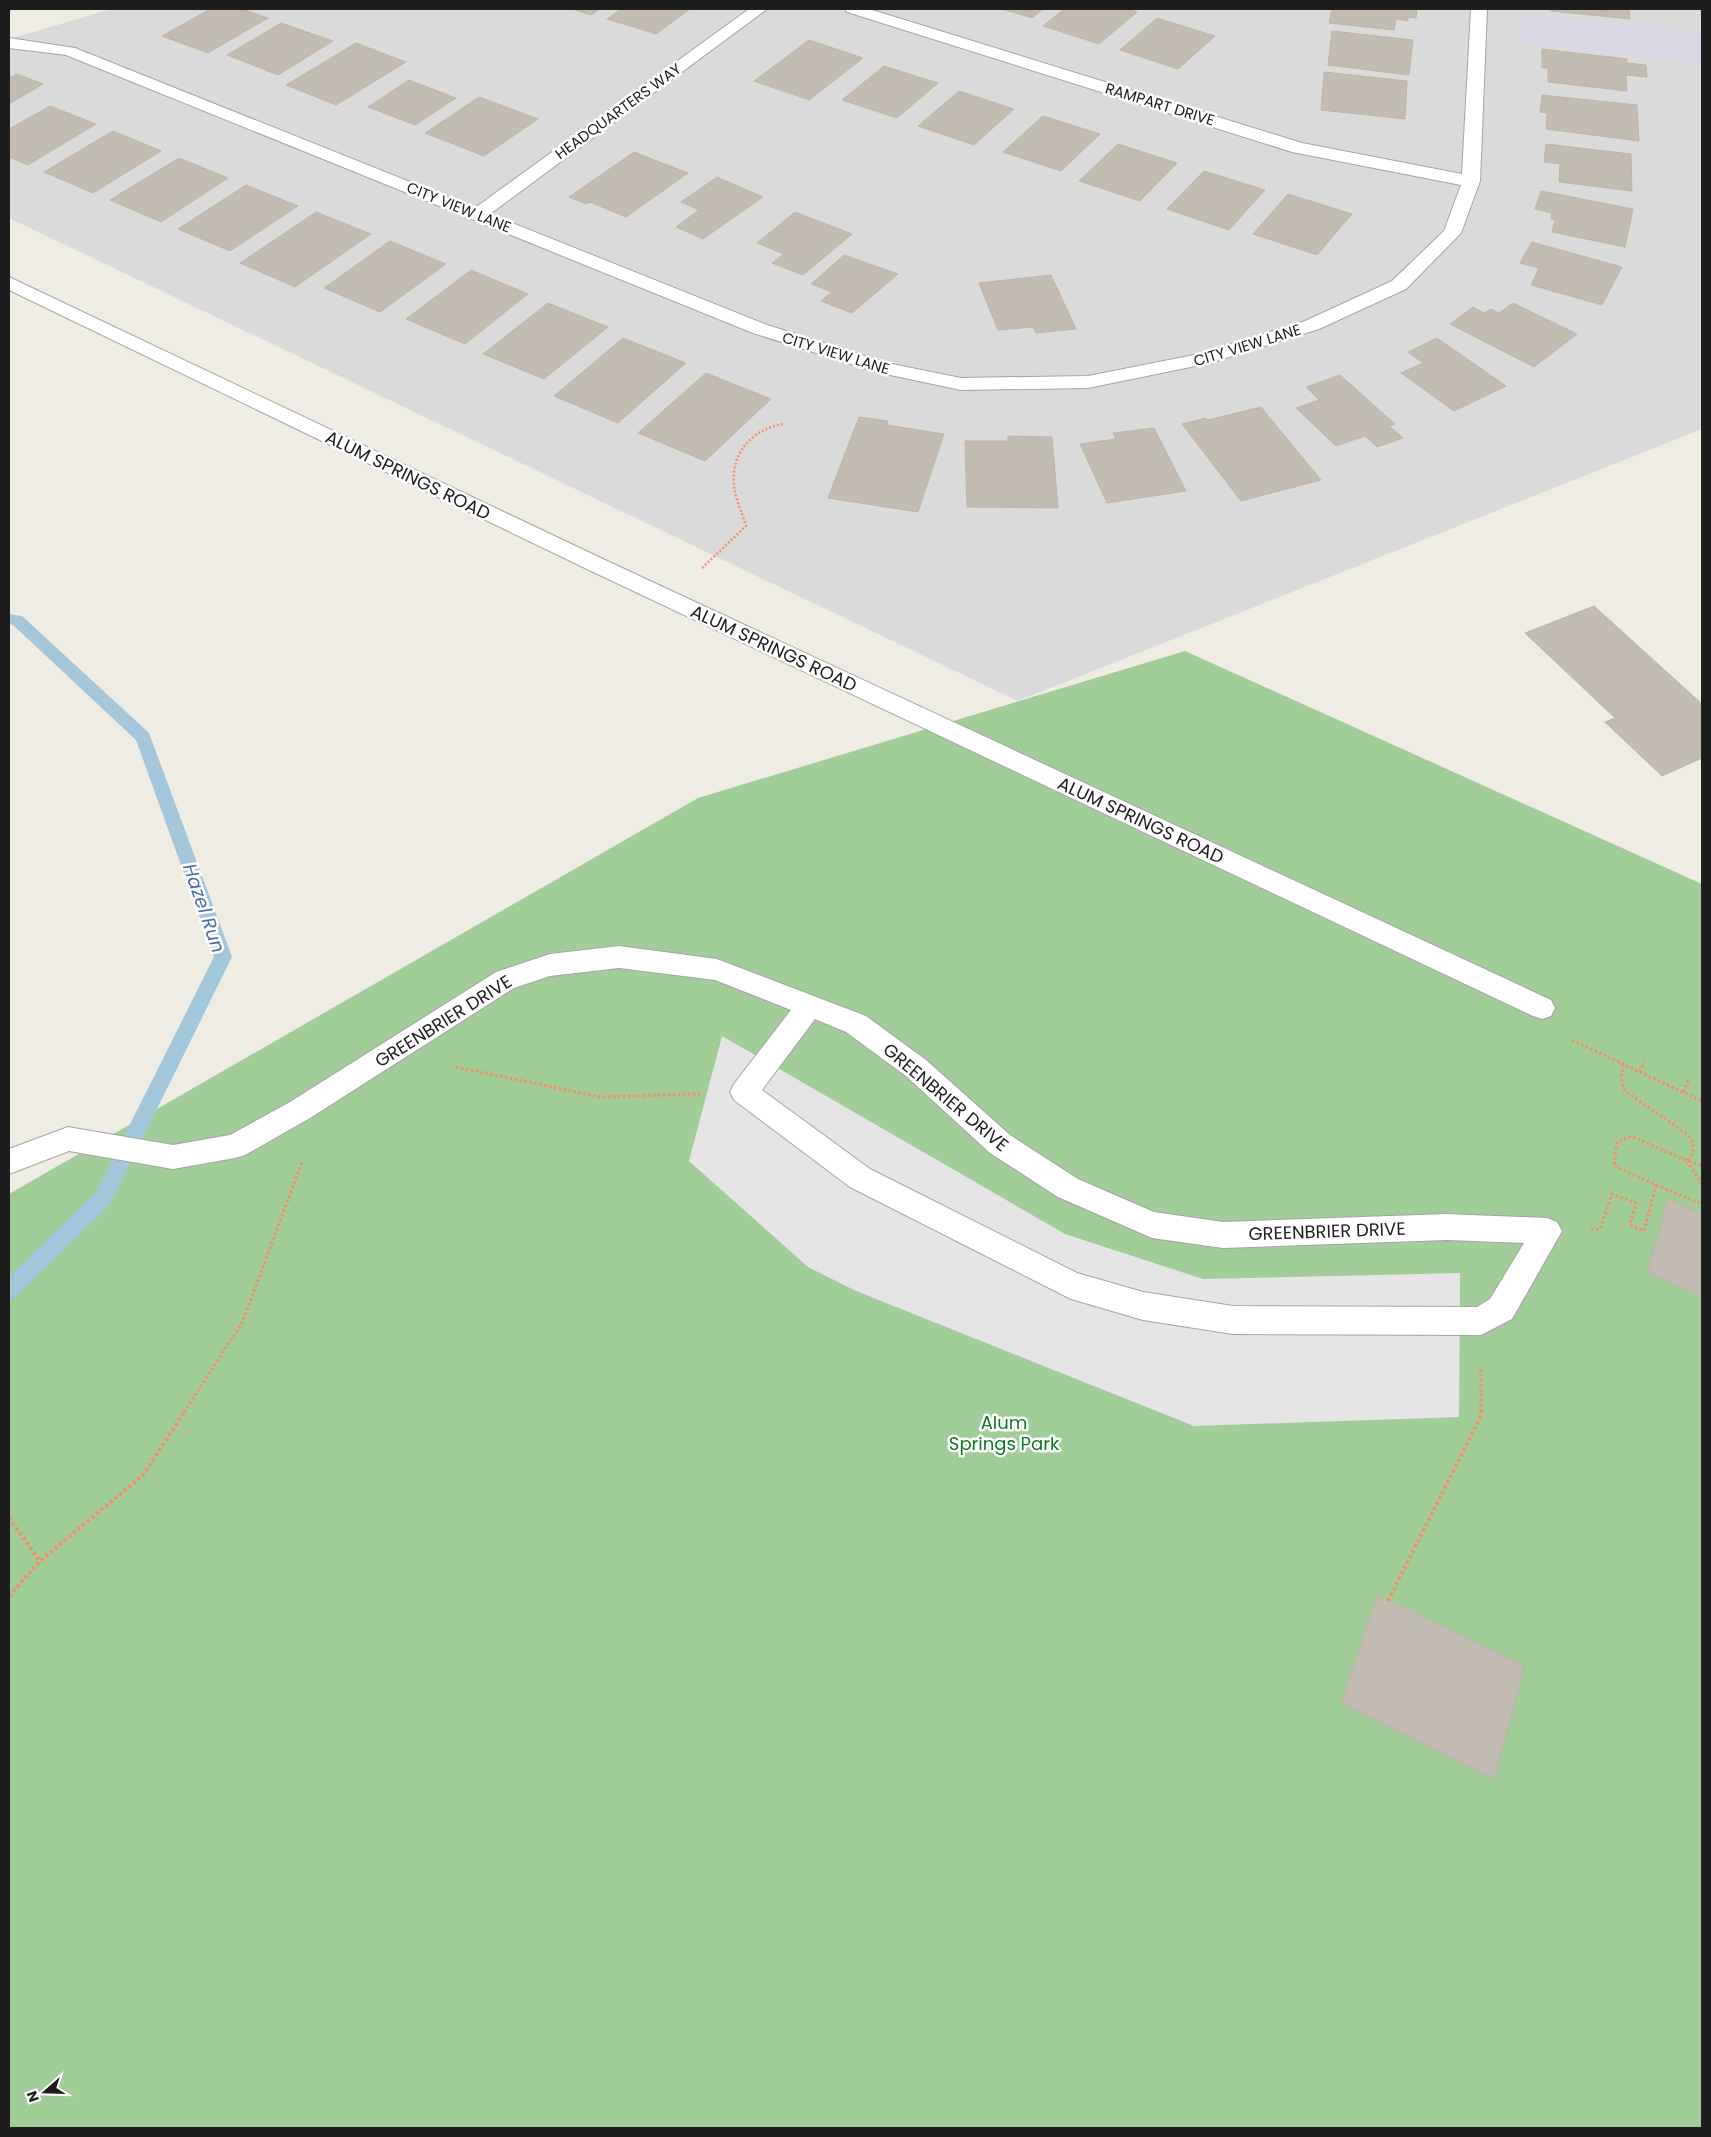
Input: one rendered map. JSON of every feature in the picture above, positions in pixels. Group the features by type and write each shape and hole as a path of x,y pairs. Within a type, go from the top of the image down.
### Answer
{"street":[{"name":"HEADQUARTERS WAY","path":"478,214 759,9"},
{"name":"RAMPART DRIVE","path":"853,9 1298,148 1471,181"},
{"name":"CITY VIEW LANE","path":"9,43 69,51 760,329 883,368 961,384 1088,382 1221,354 1312,325 1399,285 1452,233 1471,181 1478,9"},
{"name":"ALUM SPRINGS ROAD","path":"9,283 597,565 1542,1008"},
{"name":"GREENBRIER DRIVE","path":"9,1162 68,1139 174,1157 235,1146 300,1110 505,980 550,965 619,957 717,970 856,1024 916,1068 1000,1144 1068,1188 1152,1225 1223,1234 1447,1227 1548,1231"},
{"path":"810,1005 744,1092 860,1178 1071,1286 1143,1306 1233,1320 1481,1321 1501,1310 1548,1231"}],"path":[{"path":"708,563 746,526 734,484 735,468 740,453 756,434 767,427 783,424"},
{"path":"1640,1072 1644,1062"},
{"path":"1624,1064 1620,1073 1621,1083 1625,1091 1693,1140 1695,1148 1693,1156 1687,1161"},
{"path":"458,1066 600,1097 744,1092"},
{"path":"1684,1092 1688,1080"},
{"path":"9,1596 40,1561 143,1475 242,1324 302,1165 300,1110"},
{"path":"1702,1166 1631,1136 1617,1142 1614,1166 1702,1204"},
{"path":"1687,1161 1702,1184"},
{"path":"1548,1231 1600,1228 1612,1194 1636,1203 1630,1225 1644,1231 1656,1185"},
{"path":"1388,1601 1481,1416 1481,1321"},
{"path":"9,1518 40,1561"}],"shaded area":[{"path":"112,9 1702,9 1702,429 1018,701 9,218 9,39"},
{"path":"1518,13 1702,32 1702,64 1518,43"},
{"path":"722,1036 1065,1234 1203,1279 1460,1273 1459,1417 1194,1426 856,1291 808,1267 689,1161"}],"green space":[{"name":"Alum Springs Park","path":"1185,651 1702,884 1702,2128 9,2128 9,1194 698,798"}],"building":[{"path":"210,9 242,9 268,18 208,53 162,36"},
{"path":"572,9 600,9 591,15"},
{"path":"621,9 690,9 656,34 607,19"},
{"path":"1002,9 1043,9 1032,18"},
{"path":"1064,9 1126,9 1137,12 1099,44 1043,26"},
{"path":"1332,9 1417,9 1416,18 1408,17 1408,21 1396,19 1394,30 1329,23"},
{"path":"1551,9 1629,9 1630,19 1551,11"},
{"path":"1157,18 1215,36 1178,69 1120,50"},
{"path":"281,23 333,41 278,75 227,55"},
{"path":"1332,31 1413,40 1409,75 1328,65"},
{"path":"809,40 863,58 809,100 754,81"},
{"path":"356,43 406,62 336,105 286,85"},
{"path":"1542,49 1627,59 1627,63 1646,65 1647,77 1626,75 1627,91 1548,82 1548,68 1542,68"},
{"path":"884,66 938,83 897,118 842,100"},
{"path":"1324,72 1407,81 1405,119 1321,110"},
{"path":"17,74 43,84 9,104 9,77"},
{"path":"409,80 456,98 415,125 368,107"},
{"path":"959,91 1014,109 974,145 918,126"},
{"path":"1542,95 1637,105 1639,141 1546,129 1547,113 1540,112"},
{"path":"479,97 538,119 484,156 425,133"},
{"path":"50,106 96,124 28,165 9,157 9,129"},
{"path":"1043,116 1100,134 1061,171 1003,152"},
{"path":"113,131 161,151 93,193 44,172"},
{"path":"1118,144 1177,163 1140,201 1079,181"},
{"path":"1546,144 1631,154 1632,191 1559,182 1560,164 1544,162"},
{"path":"634,152 688,173 626,217 590,202 586,204 569,197"},
{"path":"179,158 228,178 161,222 110,200"},
{"path":"1204,171 1265,190 1229,230 1167,209"},
{"path":"717,177 763,197 703,239 676,227 699,210 681,202"},
{"path":"246,185 298,206 230,251 178,229"},
{"path":"1541,191 1633,209 1625,247 1552,232 1555,220 1551,219 1552,213 1535,209"},
{"path":"1288,194 1352,214 1317,255 1253,234"},
{"path":"316,212 371,234 295,287 240,263"},
{"path":"795,212 852,234 803,275 772,263 784,254 757,243"},
{"path":"390,241 446,264 380,312 324,288"},
{"path":"1532,242 1622,267 1602,305 1531,285 1539,268 1520,263"},
{"path":"844,255 898,274 852,313 821,301 832,292 811,284"},
{"path":"471,270 528,294 465,344 406,319"},
{"path":"1051,275 1076,329 1036,333 1033,327 998,330 979,283"},
{"path":"548,303 608,327 544,379 483,354"},
{"path":"1513,303 1577,334 1534,367 1450,324 1473,307 1484,313 1491,309 1499,313"},
{"path":"623,338 686,363 618,423 554,396"},
{"path":"1437,338 1506,386 1454,411 1401,373 1423,363 1408,352"},
{"path":"706,373 771,399 705,461 638,433"},
{"path":"1340,375 1395,424 1389,426 1403,438 1377,447 1365,436 1336,446 1296,408 1319,400 1306,387"},
{"path":"1261,407 1321,480 1241,501 1182,424 1206,418 1208,420"},
{"path":"859,417 888,421 887,425 944,434 918,512 828,498"},
{"path":"1154,428 1186,491 1107,503 1080,444 1116,439 1113,433"},
{"path":"1008,436 1052,437 1058,508 967,507 965,441 1008,441"},
{"path":"1594,606 1702,704 1702,758 1662,776 1605,722 1615,718 1525,633"},
{"path":"1668,1199 1702,1213 1702,1296 1647,1273"},
{"path":"1377,1595 1525,1666 1494,1779 1341,1703"}],"waterway":[{"name":"Hazel Run","path":"9,619 17,620 143,737 223,957 103,1198 9,1290"}]}
